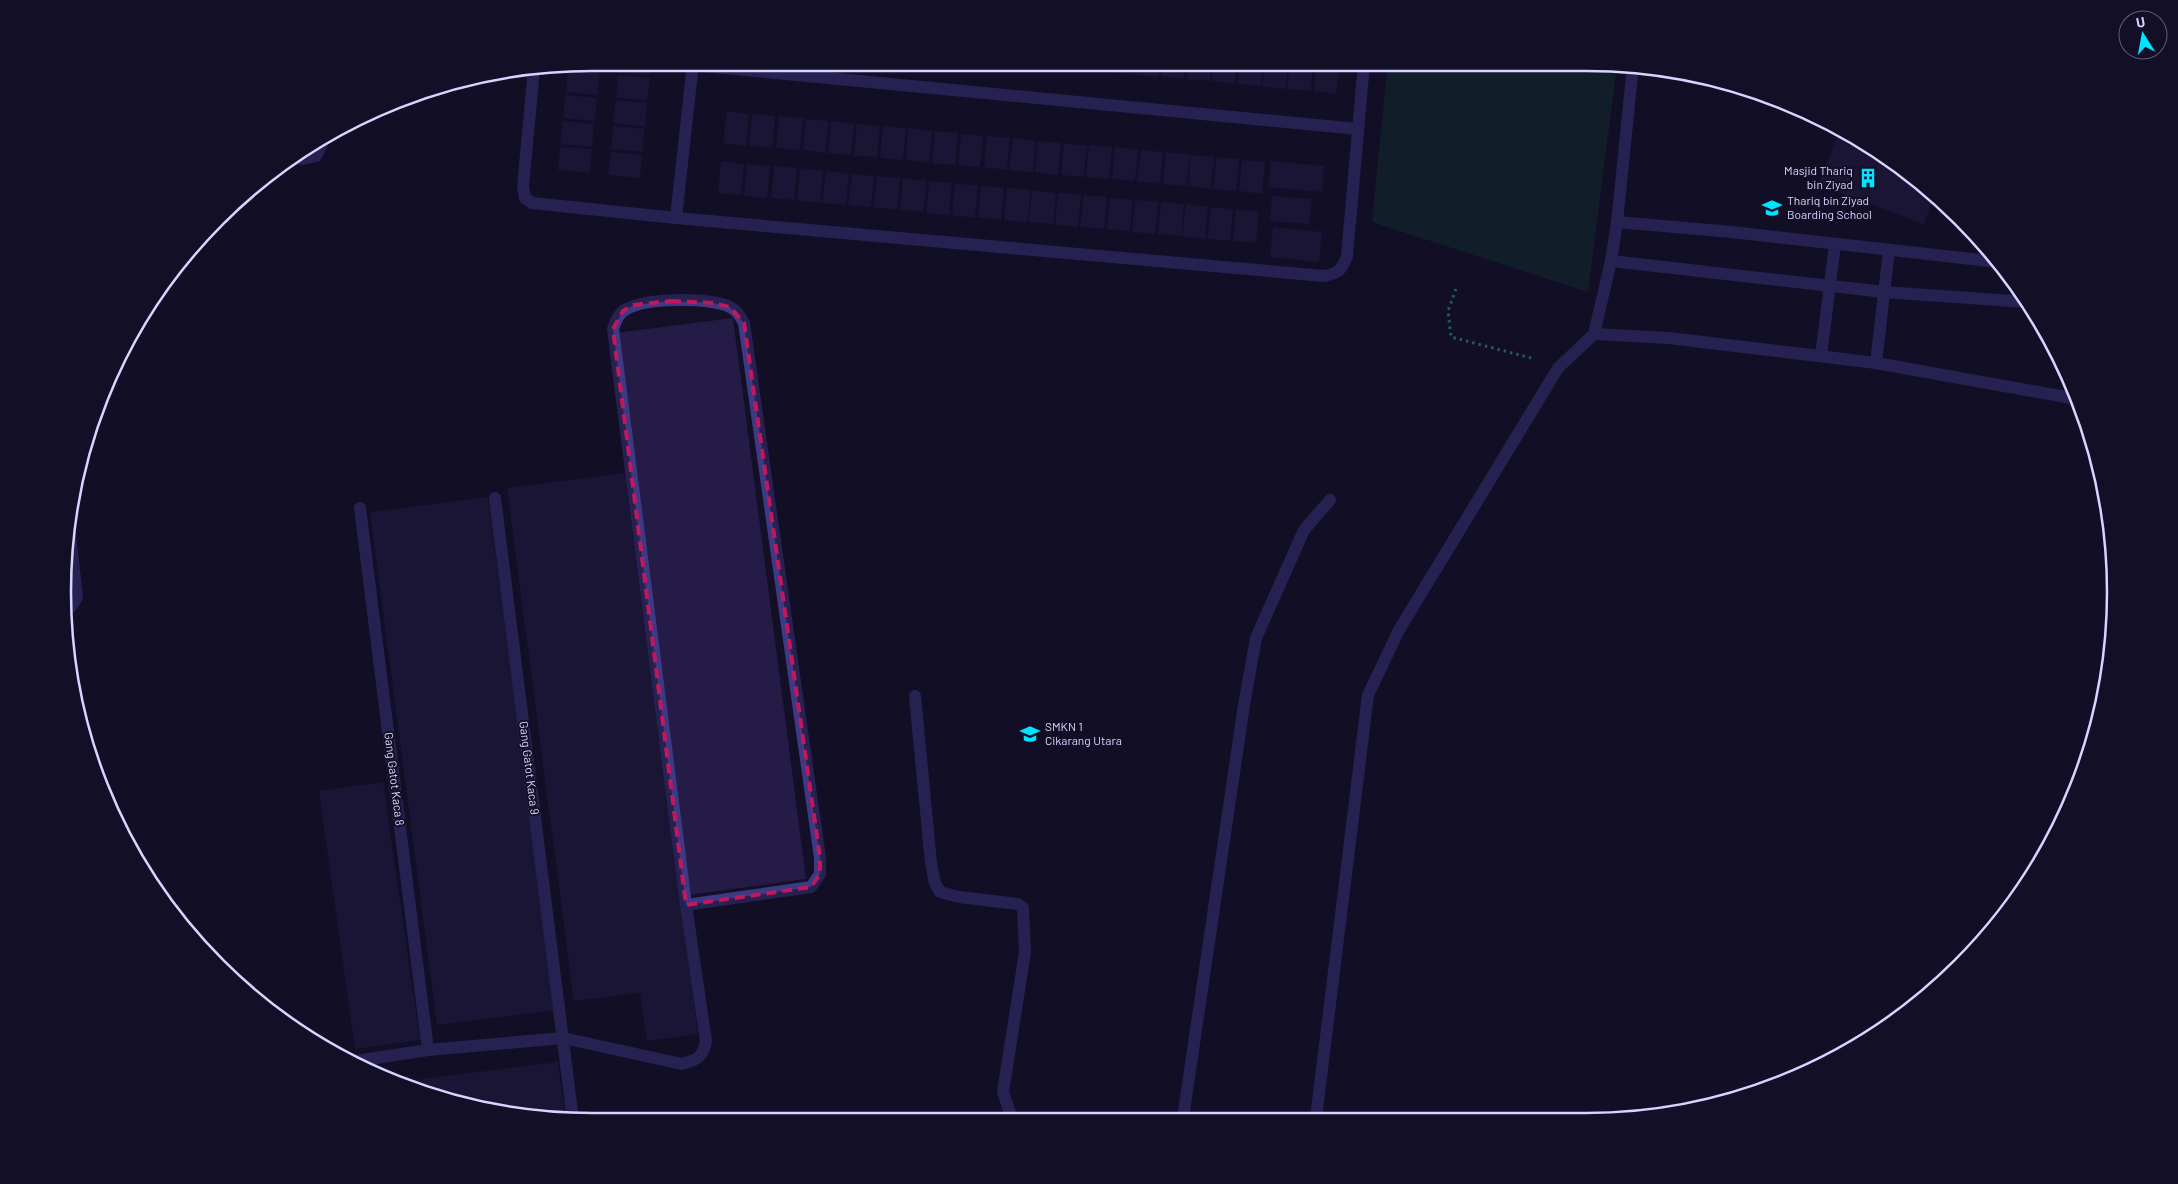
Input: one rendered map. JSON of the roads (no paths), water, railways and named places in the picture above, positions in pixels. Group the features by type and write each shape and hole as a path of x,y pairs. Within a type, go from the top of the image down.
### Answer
{"street":[{"path":"676,218 692,71"},
{"path":"765,71 1358,129"},
{"path":"533,75 523,187 525,198 532,203 676,218 1324,276 1336,274 1344,266 1347,256 1363,71"},
{"path":"1317,1113 1368,695 1399,630 1558,368 1594,334 1611,262 1617,222 1632,73"},
{"path":"304,159 316,156 320,149"},
{"path":"1617,222 1988,261"},
{"path":"1821,356 1836,244"},
{"path":"1876,363 1889,250"},
{"path":"1611,262 1884,292 2018,301"},
{"path":"364,1060 428,1050 563,1038 682,1064 697,1060 704,1051 706,1041 686,904 613,329 616,319 623,311 634,305 671,300 713,303 730,307 740,314 744,323 820,858 820,874 811,887 686,904"},
{"path":"1594,334 1669,338 1876,363 2069,398"},
{"name":"Gang Gatot Kaca 9","path":"495,498 572,1112"},
{"path":"1183,1113 1256,638 1304,530 1330,500"},
{"name":"Gang Gatot Kaca 8","path":"360,508 428,1050"},
{"path":"71,606 77,597 72,555"},
{"path":"915,696 935,883 940,892 958,897 1018,904 1023,908 1025,952 1003,1092 1010,1113"}],"place":[{"name":"Masjid Thariq bin Ziyad","path":"1868,178"},
{"name":"Thariq bin Ziyad Boarding School","path":"1772,208"},
{"name":"SMKN 1 Cikarang Utara","path":"1030,734"}]}
